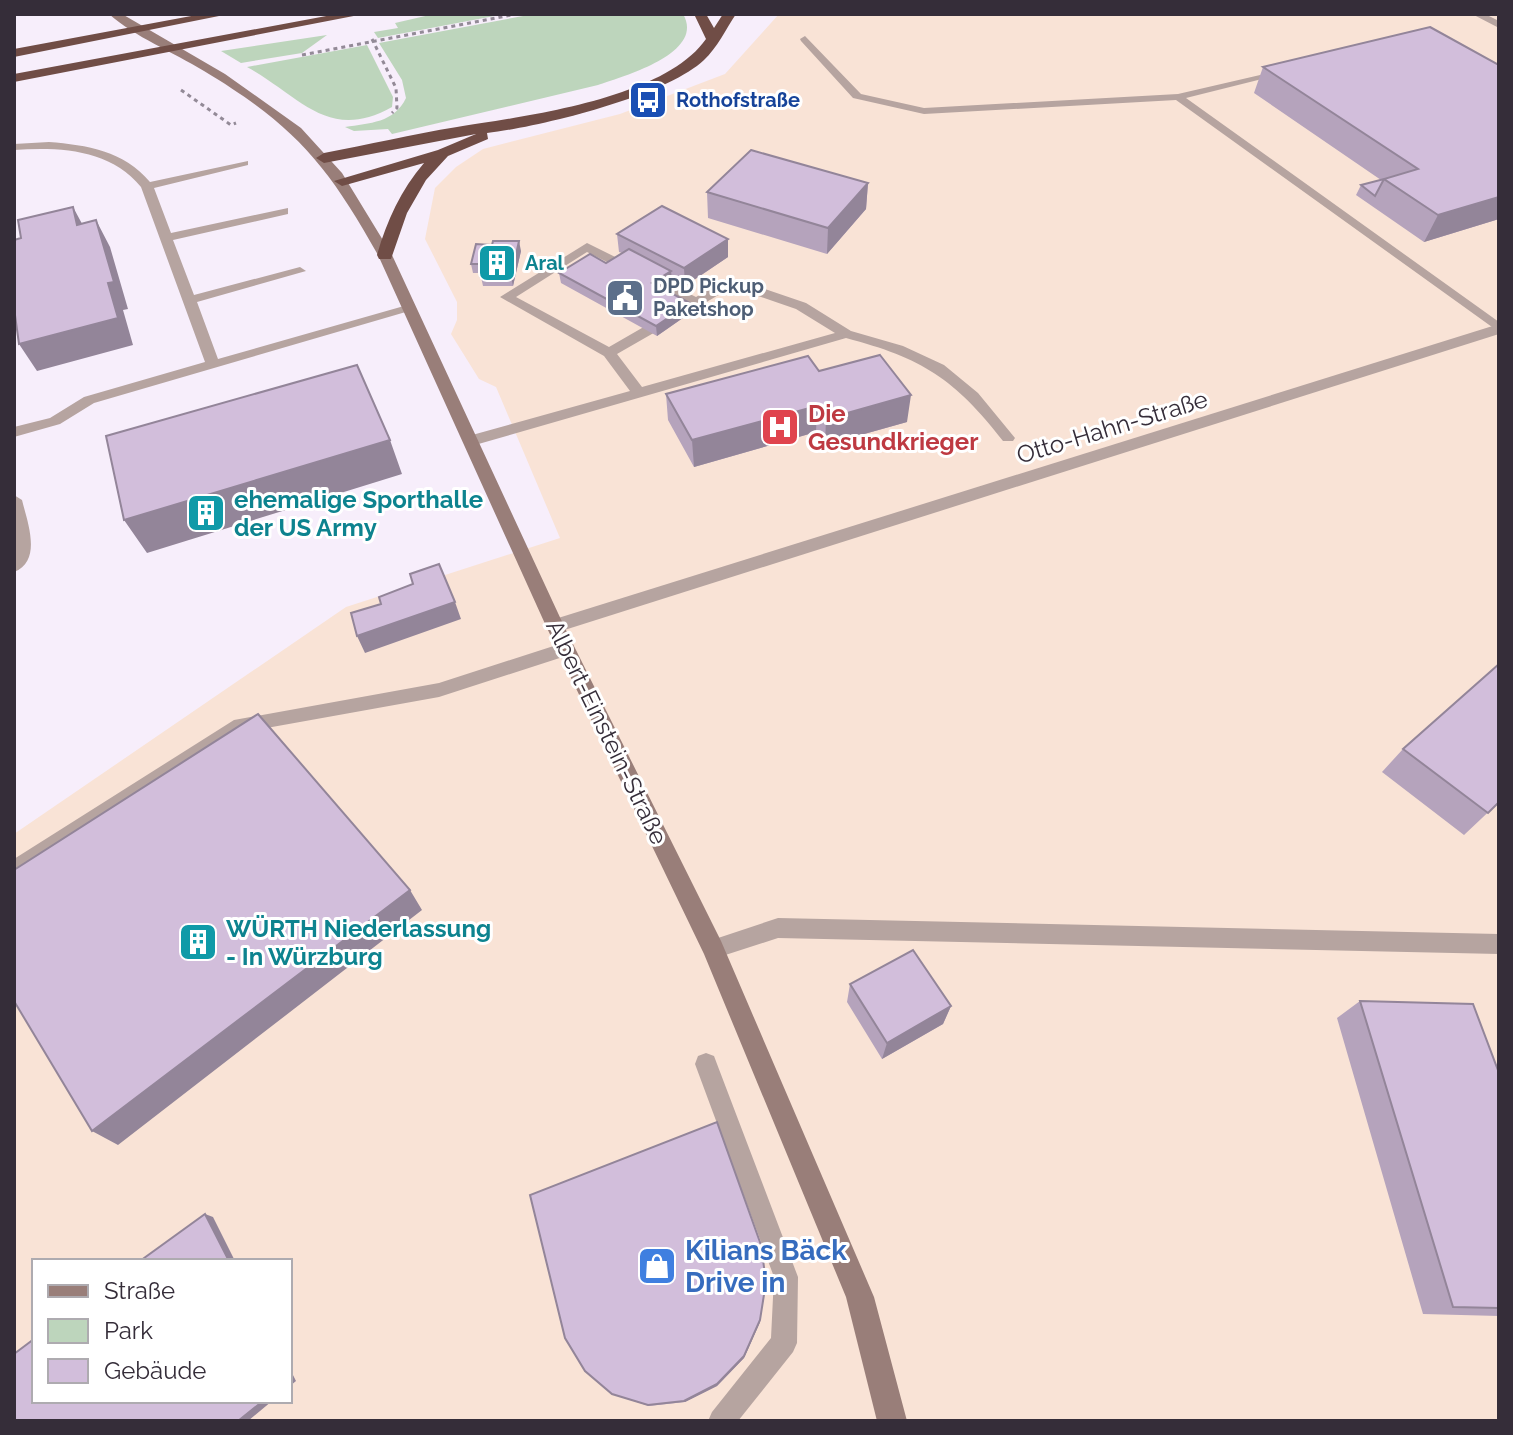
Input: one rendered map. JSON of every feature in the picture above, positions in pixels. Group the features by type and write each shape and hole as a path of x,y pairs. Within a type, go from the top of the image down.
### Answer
{"highway":[{"path":"14,53 223,14"},
{"path":"14,78 358,14"},
{"path":"700,14 713,39"},
{"path":"324,158 458,131 508,126 592,106 682,70 701,56 730,14"},
{"path":"342,181 443,153 508,126"},
{"path":"385,255 400,207 427,168 443,153"}],"street":[{"name":"Albert-Einstein-Straße","path":"114,14 240,91 292,127 324,158 342,181 385,255 555,626 713,949 860,1297 892,1421"},
{"name":"Otto-Hahn-Straße","path":"555,626 1499,328"}],"lane":[{"path":"1477,14 1499,25"},
{"path":"805,39 857,96 924,111 1178,97 1295,68"},
{"path":"1178,97 1499,328"},
{"path":"14,147 69,147 100,155 139,173 147,186 213,364"},
{"path":"147,186 244,163"},
{"path":"167,238 284,211"},
{"path":"639,393 609,353 507,297 587,247 697,302"},
{"path":"189,300 300,271"},
{"path":"609,353 731,282 801,306 846,334 888,344 931,360 977,396 1008,438"},
{"path":"14,432 55,421 89,400 409,309"},
{"path":"470,441 846,334"},
{"path":"14,500 23,546 20,560 14,566"},
{"path":"14,870 240,725 439,690 566,649"},
{"path":"713,949 778,928 1499,944"},
{"path":"706,1064 786,1277 784,1343 721,1421"}],"path":[{"path":"373,42 396,88 398,99 397,108 382,119"},
{"path":"198,103 231,125"}],"shaded area":[{"path":"779,14 1499,14 1499,1421 14,1421 14,834 346,607 560,538 496,387 479,379 451,334 457,320 457,302 425,239 435,188 456,167 483,149 620,114 725,74"}],"green space":[{"path":"434,14 505,14 378,38 374,32 398,28 395,23"},
{"path":"534,14 683,14 687,28 683,40 659,61 598,85 392,134 388,129 354,131 345,127 388,117 406,98 402,80 379,43"},
{"path":"327,35 302,53 241,63 221,51"},
{"path":"367,45 393,97 392,107 370,117 350,120 332,118 299,102 247,67"}],"building":[{"path":"1430,27 1499,65 1499,197 1438,215 1384,179 1418,169 1263,67"},
{"path":"751,150 868,183 828,228 707,192"},
{"path":"1384,179 1375,196 1361,185"},
{"path":"662,206 728,239 684,268 617,234"},
{"path":"73,207 77,225 96,220 114,282 108,283 118,318 19,344 14,308 14,240 21,238 18,220"},
{"name":"Aral","path":"493,241 519,241 511,277 481,277 485,264 471,264 476,244 492,245"},
{"path":"629,249 671,271 652,283 690,303 656,326 559,273 590,254 606,263"},
{"path":"880,355 911,395 826,419 817,406 692,440 666,394 808,356 819,371"},
{"path":"357,365 390,440 124,520 106,436"},
{"path":"439,564 455,602 357,636 351,613 381,604 379,597 413,584 410,574"},
{"path":"1499,664 1499,802 1488,813 1403,749"},
{"name":"WÜRTH Niederlassung - In Würzburg","path":"258,714 410,890 92,1131 14,1001 14,870"},
{"path":"913,950 951,1006 887,1043 850,984"},
{"path":"1360,1001 1473,1004 1499,1073 1499,1308 1453,1307"},
{"name":"Kilians Bäck Drive in","path":"717,1122 761,1245 766,1282 760,1320 744,1356 717,1384 684,1401 648,1405 612,1394 585,1371 565,1338 530,1195"},
{"path":"205,1214 228,1259 143,1259"},
{"path":"32,1340 32,1403 260,1403 238,1421 14,1421 14,1354"}],"place":[{"name":"Rothofstraße","path":"648,100"},
{"name":"Aral","path":"497,263"},
{"name":"DPD Pickup Paketshop","path":"625,298"},
{"name":"Die Gesundkrieger","path":"780,427"},
{"name":"ehemalige Sporthalle der US Army","path":"206,513"},
{"name":"WÜRTH Niederlassung - In Würzburg","path":"198,942"},
{"name":"Kilians Bäck Drive in","path":"657,1266"}]}
